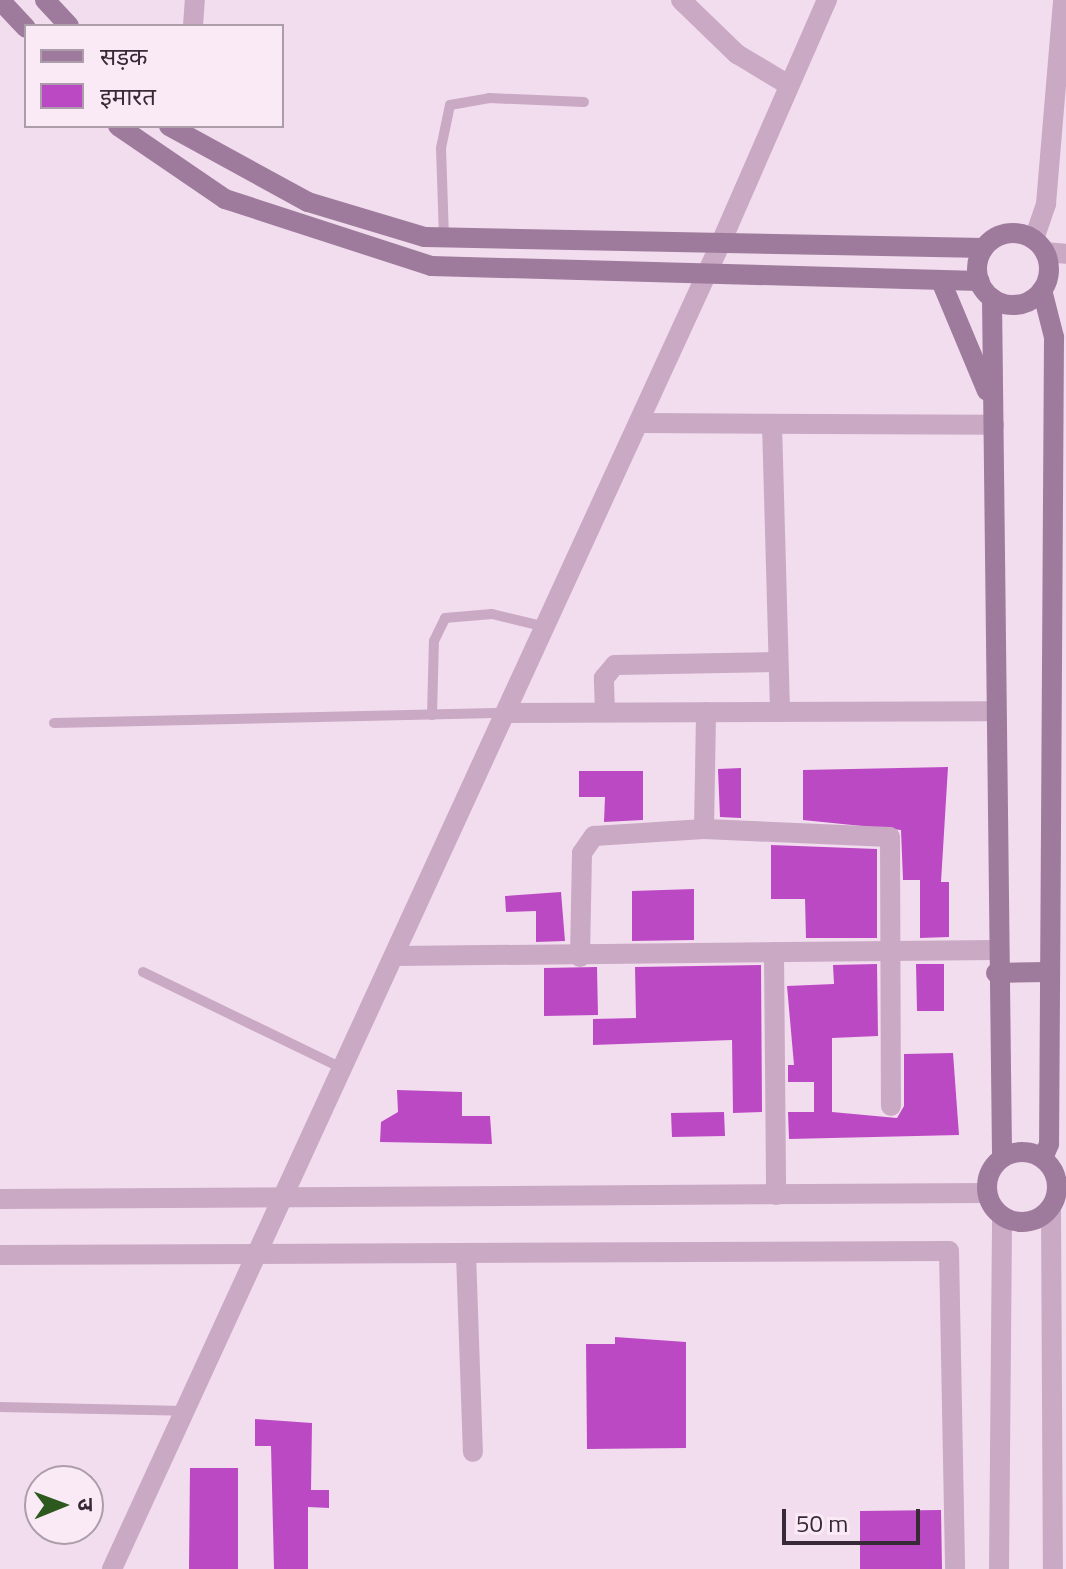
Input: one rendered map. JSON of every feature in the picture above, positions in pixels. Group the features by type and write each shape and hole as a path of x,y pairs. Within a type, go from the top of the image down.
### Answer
{"main road":[{"path":"0,0 24,26"},
{"path":"45,0 67,24"},
{"path":"121,128 225,199 399,259 462,269 707,279 941,281 986,290 1013,305 1042,290"},
{"path":"173,128 308,202 444,239 719,247 984,248 1002,235 1040,246 1042,290 1054,337 1059,432 1048,972 1054,1167 1058,1201 1028,1222 1002,1216 987,1193 1002,1158 995,950 994,417 984,248"},
{"path":"941,281 956,303 994,417"},
{"path":"996,973 1048,972"},
{"path":"1002,1158 1017,1152 1054,1167"}],"street":[{"path":"193,24 195,0"},
{"path":"681,0 737,54 787,84"},
{"path":"112,1569 548,628 707,279 787,84 827,0"},
{"path":"1063,0 1040,246 1066,254"},
{"path":"641,423 772,424 994,417"},
{"path":"772,424 780,711"},
{"path":"605,712 604,678 615,665 777,662"},
{"path":"506,713 995,711"},
{"path":"704,829 706,712"},
{"path":"580,957 584,843 609,833 704,829 890,837 891,1106"},
{"path":"396,956 580,957 891,949 995,950"},
{"path":"774,952 776,1195"},
{"path":"0,1199 283,1200 987,1193"},
{"path":"1053,1569 1058,1201"},
{"path":"999,1569 1002,1216"},
{"path":"0,1255 949,1251 955,1569"},
{"path":"466,1254 473,1452"}],"lane":[{"path":"444,239 441,148 450,105 489,98 584,102"},
{"path":"432,715 434,641 445,618 492,614 548,628"},
{"path":"54,723 506,713"},
{"path":"143,972 344,1069"},
{"path":"0,1407 185,1411"}],"building":[{"path":"948,767 941,882 949,882 949,937 920,938 920,880 903,880 901,830 803,820 803,770"},
{"path":"741,768 741,818 720,817 718,769"},
{"path":"579,771 643,771 643,820 604,822 605,797 579,797"},
{"path":"771,845 877,849 877,938 806,938 805,899 771,899"},
{"path":"694,889 694,940 632,941 632,891"},
{"path":"561,892 565,941 536,942 536,911 506,912 505,896"},
{"path":"877,964 878,1036 832,1038 832,1112 897,1118 904,1106 904,1054 953,1053 959,1135 789,1139 788,1112 814,1112 814,1082 788,1082 788,1065 794,1065 787,986 834,984 833,965"},
{"path":"916,964 944,964 944,1011 917,1011"},
{"path":"761,965 762,1112 733,1113 732,1040 593,1045 593,1019 636,1018 635,967"},
{"path":"597,967 598,1015 544,1016 544,968"},
{"path":"397,1090 462,1092 462,1116 490,1116 492,1144 380,1142 381,1122 398,1112"},
{"path":"724,1112 725,1136 672,1137 671,1113"},
{"path":"615,1337 686,1342 686,1448 587,1449 586,1344 615,1344"},
{"path":"255,1419 312,1423 311,1490 329,1490 329,1508 308,1507 308,1569 274,1569 271,1446 255,1446"},
{"path":"190,1468 238,1468 238,1569 189,1569"},
{"path":"941,1510 942,1569 860,1569 860,1511"}]}
